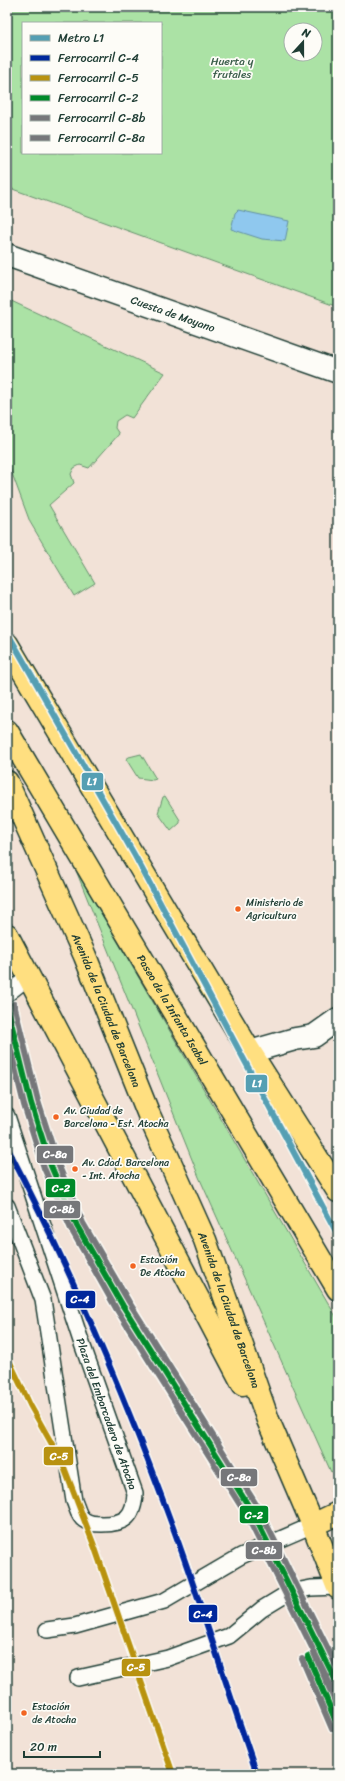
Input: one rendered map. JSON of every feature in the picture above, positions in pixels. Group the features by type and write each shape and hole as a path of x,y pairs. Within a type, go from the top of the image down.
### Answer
{"main road":[{"path":"7,644 250,1052 338,1191"},
{"name":"Paseo de la Infanta Isabel","path":"7,730 338,1289"},
{"name":"Avenida de la Ciudad de Barcelona","path":"7,782 85,956 149,1115 205,1240 268,1420 338,1587"},
{"name":"Avenida de la Ciudad de Barcelona","path":"7,935 30,976 243,1384 268,1420"},
{"path":"313,1525 338,1513"}],"street":[{"name":"Cuesta de Moyano","path":"7,255 338,372"},
{"path":"250,1052 294,1039 314,1036 338,1019"}],"lane":[{"path":"7,994 30,976"},
{"name":"Plaza del Embarcadero de Atocha","path":"7,1116 80,1338 135,1494 134,1506 129,1515 120,1523 98,1524 87,1522 79,1515 74,1501 43,1300 7,1206"},
{"path":"47,1630 75,1626 164,1601 241,1556 313,1525"},
{"path":"78,1678 168,1658 229,1636 262,1609 290,1592 311,1588 338,1587"}],"green space":[{"name":"Huerta y frutales","path":"7,7 338,7 338,307 7,187"},
{"path":"7,299 165,373 132,418 125,415 116,421 115,428 119,434 89,468 80,465 74,468 71,474 74,483 49,505 95,583 74,596 30,522 7,460"},
{"path":"141,754 156,779 138,778 126,759"},
{"path":"165,796 180,820 180,823 171,831 158,813 163,797"},
{"path":"75,868 338,1320 338,1468 331,1472 199,1177"}],"water":[{"path":"238,210 289,221 285,241 262,239 231,229 235,213"}],"metro line":[{"name":"L1","path":"7,632 135,856 338,1235"}],"rail line":[{"name":"C-8a","path":"14,1004 38,1101 58,1164 83,1223 129,1302 259,1509 338,1669"},
{"name":"C-2","path":"7,1006 31,1103 51,1166 77,1226 123,1306 253,1513 338,1685"},
{"name":"C-8b","path":"7,1035 24,1105 44,1168 71,1229 117,1310 247,1516 332,1688"},
{"name":"C-4","path":"7,1147 76,1289 138,1435 186,1563 257,1774"},
{"name":"C-5","path":"7,1356 30,1405 62,1462 95,1548 173,1774"},
{"name":"C-8a","path":"314,1653 338,1708"},
{"name":"C-2","path":"308,1656 338,1726"},
{"name":"C-8b","path":"302,1659 332,1729"}],"place":[{"name":"Ministerio de Agricultura","path":"238,909"},
{"name":"Av. Ciudad de Barcelona - Est. Atocha","path":"56,1117"},
{"name":"Av. Cdad. Barcelona - Int. Atocha","path":"75,1169"},
{"name":"Estación De Atocha","path":"133,1266"},
{"name":"Estación de Atocha","path":"24,1713"}]}
